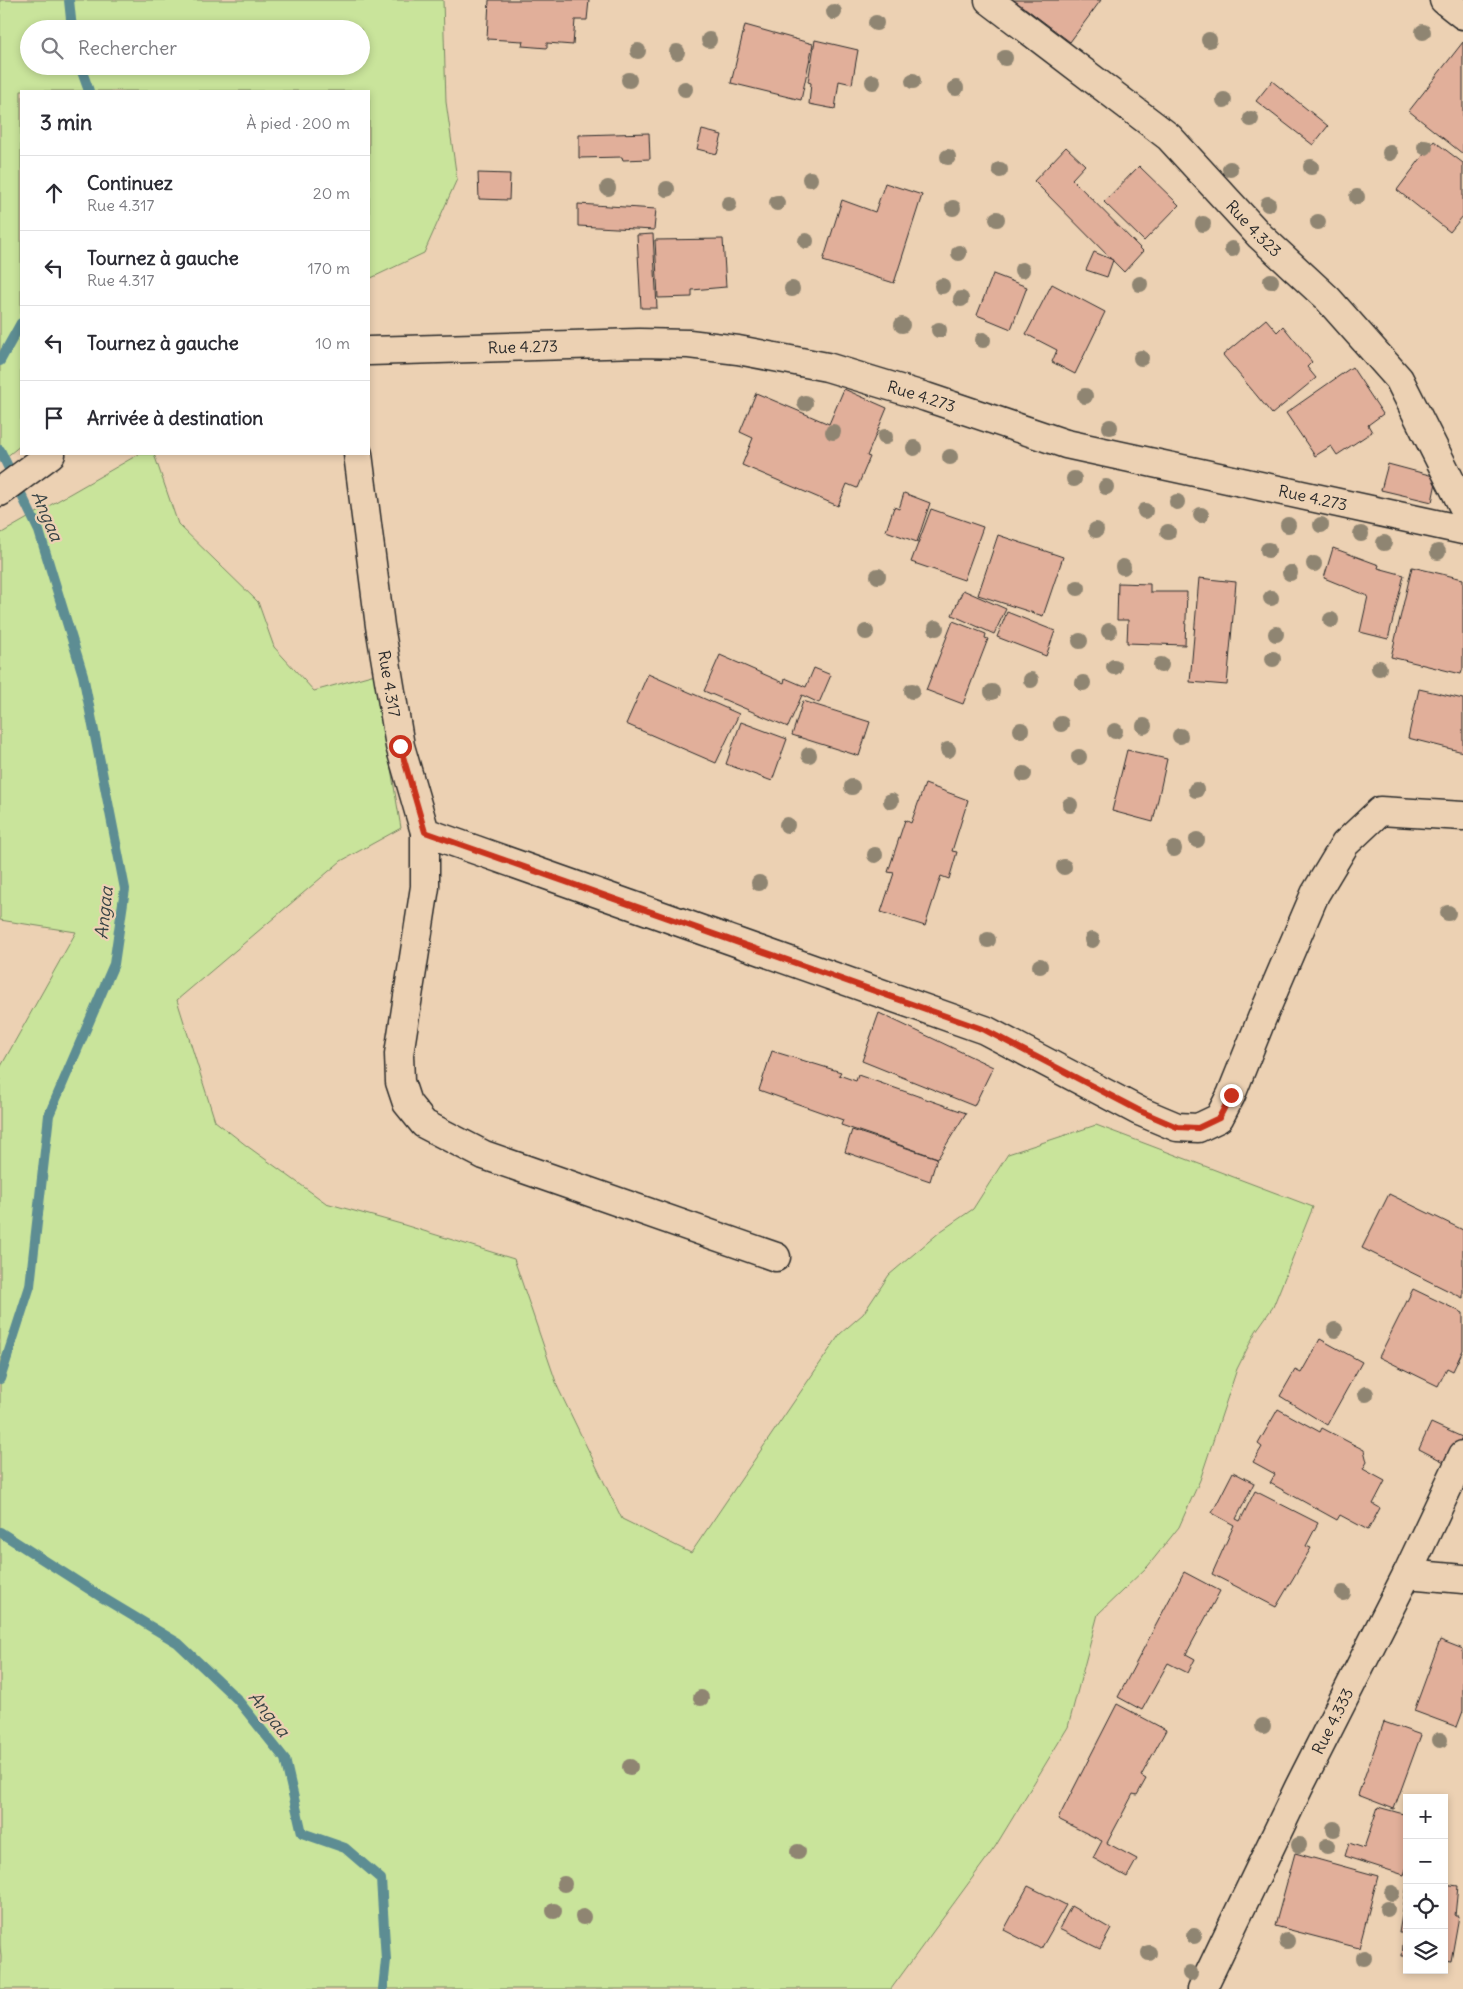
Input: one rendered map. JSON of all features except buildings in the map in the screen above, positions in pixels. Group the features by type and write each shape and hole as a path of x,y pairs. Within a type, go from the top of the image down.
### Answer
{"street":[{"name":"Rue 4.323","path":"989,0 1169,137 1260,236 1328,299 1399,379 1463,506"},
{"path":"1444,0 1463,15"},
{"name":"Rue 4.273","path":"370,350 639,343 689,344 738,350 827,367 926,397 1066,444 1463,530"},
{"path":"0,492 49,455"},
{"name":"Rue 4.317","path":"358,455 380,626 400,746 425,832 424,887 399,1054 400,1082 407,1103 424,1124 484,1155 776,1257"},
{"path":"425,832 985,1030 1140,1111 1177,1127 1198,1128 1219,1118 1231,1095 1315,894 1345,844 1380,811 1463,816"},
{"name":"Rue 4.333","path":"1202,1989 1298,1786 1407,1574 1463,1455"},
{"path":"1407,1574 1463,1579"}],"green space":[{"path":"0,0 443,0 446,102 457,179 424,253 370,279 370,90 20,90 20,446 0,462"},
{"path":"137,455 154,455 178,524 258,602 274,647 314,691 375,674 401,828 341,861 177,1000 215,1121 247,1146 326,1203 514,1259 558,1388 622,1519 691,1553 840,1334 863,1314 889,1275 941,1231 973,1209 1008,1154 1096,1125 1313,1207 1273,1307 1256,1331 1237,1369 1200,1480 1179,1527 1148,1566 1098,1614 1068,1727 995,1847 891,1989 0,1989 0,1068 76,932 0,920 0,534"}],"waterway":[{"name":"Angaa","path":"69,0 71,20"},
{"name":"Angaa","path":"83,75 89,90"},
{"name":"Angaa","path":"0,361 20,325"},
{"name":"Angaa","path":"0,450 39,531 83,675 125,889 114,964 49,1115 30,1286 0,1379"},
{"name":"Angaa","path":"0,1532 103,1598 178,1643 237,1699 285,1759 302,1833 345,1848 381,1879 386,1960 383,1989"}],"route":[{"path":"400,746 425,832 985,1030 1140,1111 1177,1127 1198,1128 1219,1118 1231,1095"}]}
